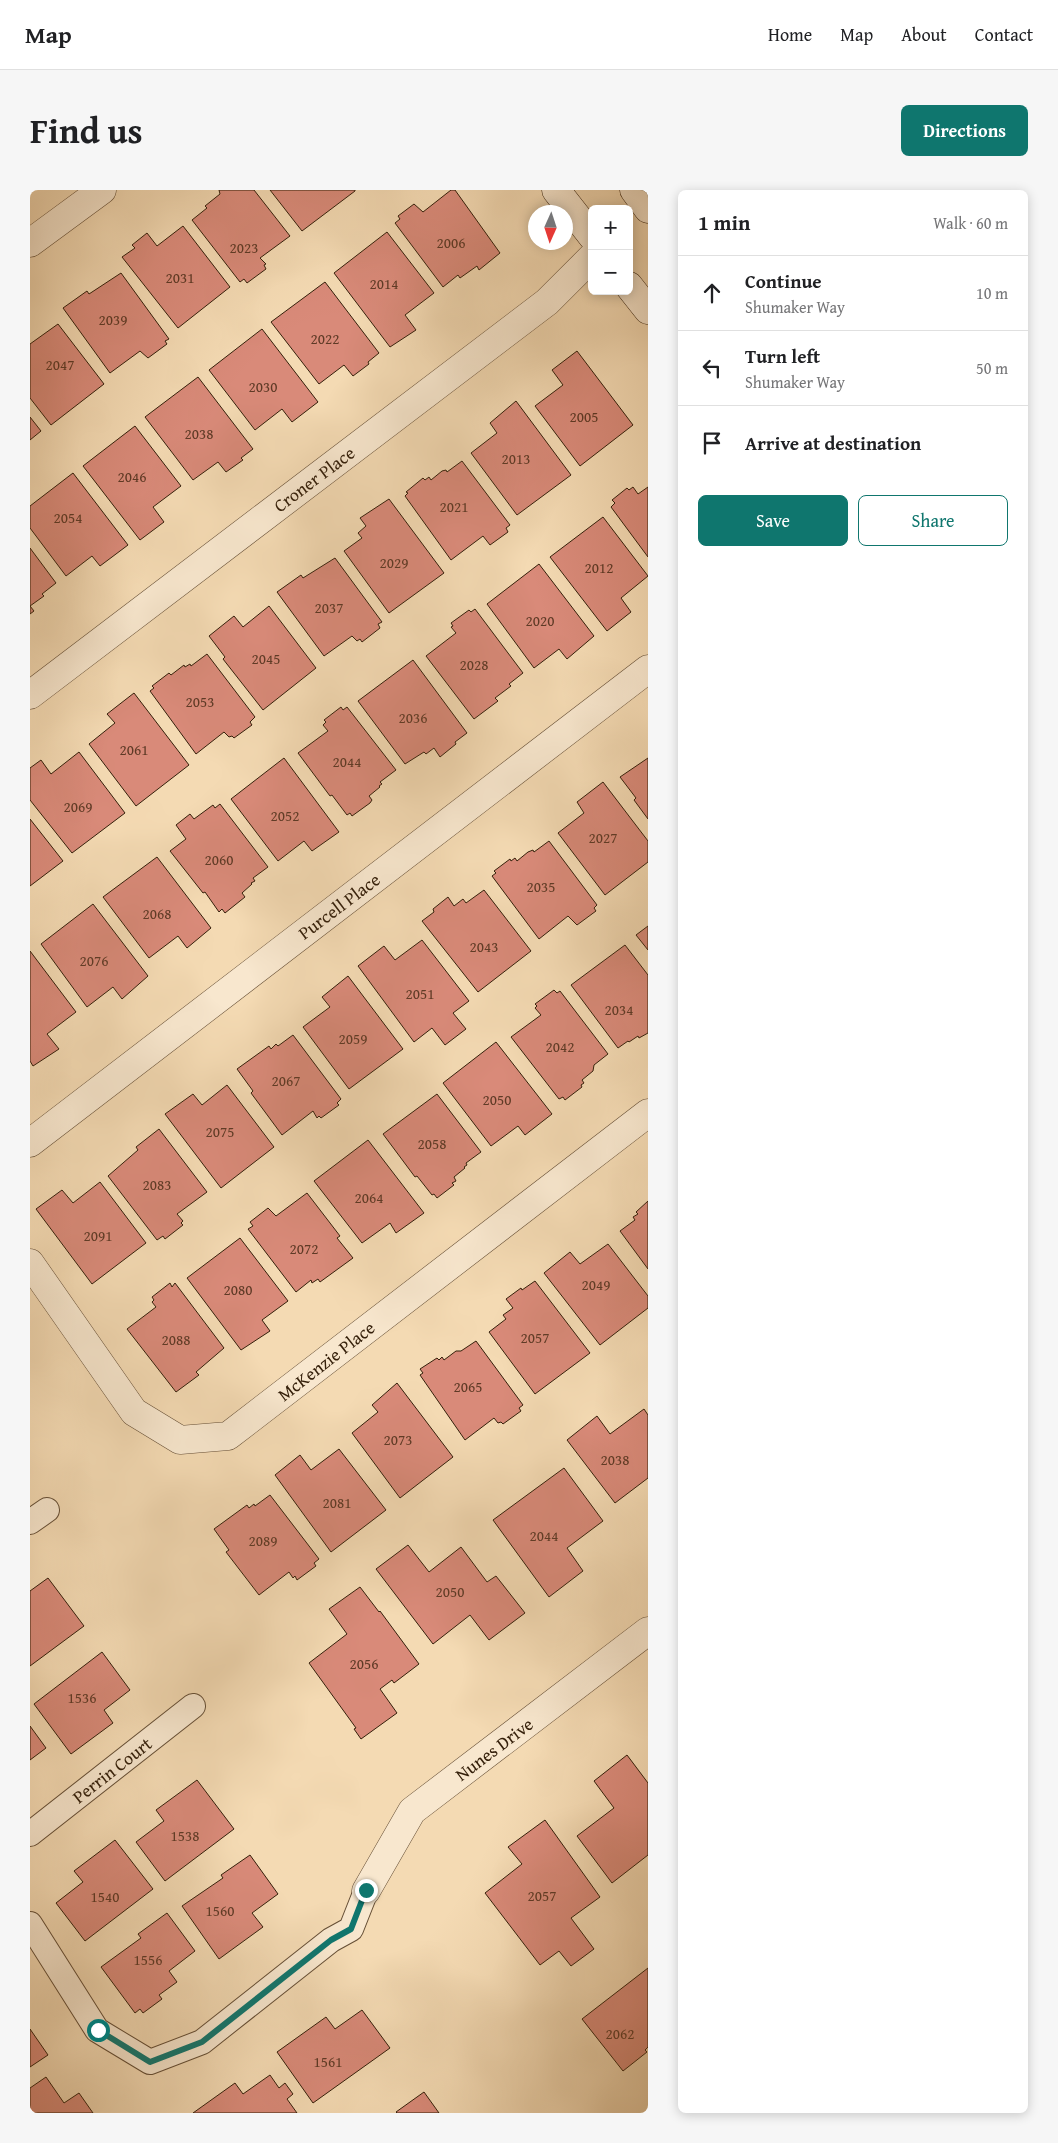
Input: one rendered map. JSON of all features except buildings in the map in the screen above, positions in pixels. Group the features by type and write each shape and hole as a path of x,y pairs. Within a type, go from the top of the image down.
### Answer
{"street":[{"path":"30,243 102,190"},
{"path":"556,190 588,231"},
{"path":"634,190 648,209"},
{"name":"Croner Place","path":"30,695 547,302 588,261"},
{"path":"633,291 648,310"},
{"name":"Purcell Place","path":"30,1143 648,669"},
{"name":"McKenzie Place","path":"30,1264 134,1412 180,1440 228,1436 648,1113"},
{"name":"Nunes Drive","path":"366,1890 412,1811 648,1631"}],"lane":[{"name":"Perrin Court","path":"30,1834 193,1706"},
{"path":"30,1924 98,2030 150,2062 202,2042 331,1940 351,1929 366,1890"}],"route":[{"path":"98,2030 150,2062 202,2042 331,1940 351,1929 366,1890"}]}
